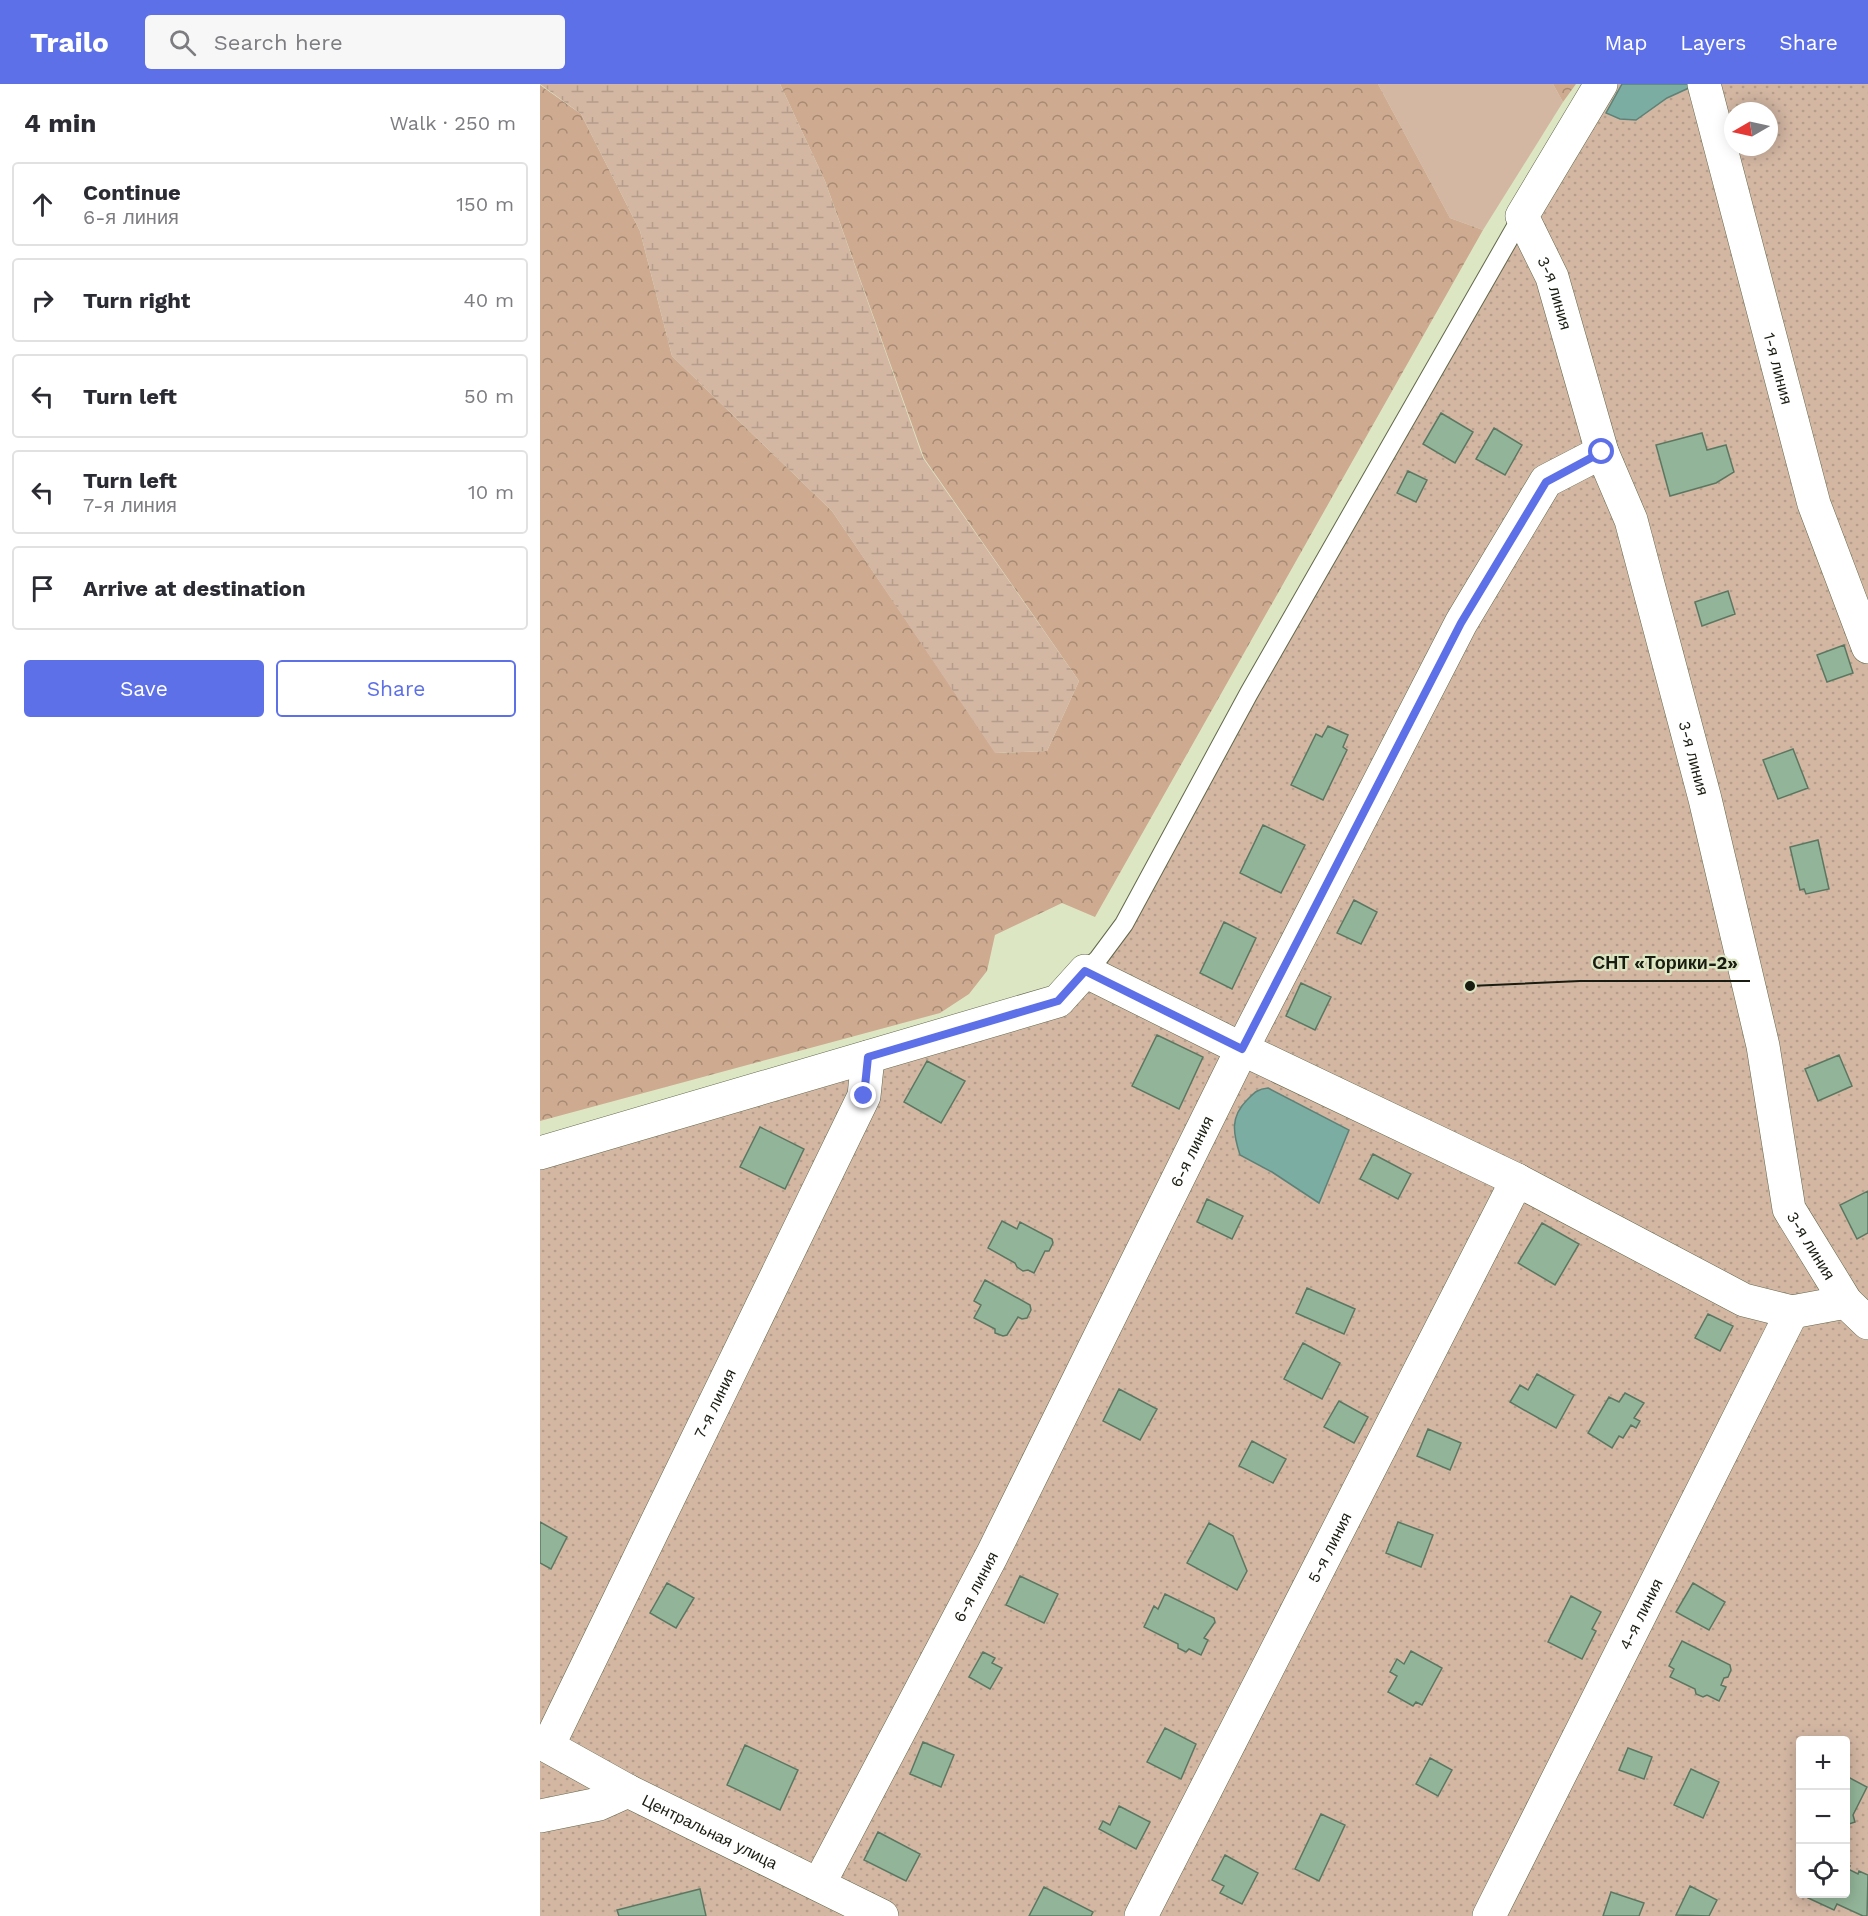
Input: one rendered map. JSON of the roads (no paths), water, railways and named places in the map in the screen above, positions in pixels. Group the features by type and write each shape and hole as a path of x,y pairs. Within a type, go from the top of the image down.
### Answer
{"street":[{"path":"1522,216 1601,84"},
{"name":"1-я линия","path":"1704,84 1814,504 1868,647"},
{"name":"3-я линия","path":"1522,216 1552,277 1602,452 1631,520 1705,799 1763,1046 1789,1209 1857,1313"},
{"name":"6-я линия","path":"819,1884 992,1555 1242,1049 1461,623 1546,482 1602,452"},
{"path":"540,1153 1058,1001 1085,971 1242,1049 1517,1180 1744,1300 1792,1312 1857,1313"},
{"name":"7-я линия","path":"544,1744 864,1096 868,1057"},
{"name":"5-я линия","path":"1141,1916 1517,1180"},
{"name":"4-я линия","path":"1489,1916 1792,1312"},
{"name":"Центральная улица","path":"544,1744 628,1791 882,1916"},
{"path":"540,1816 599,1804 628,1791"}],"lane":[{"path":"1085,971 1098,959 1124,924 1248,693 1522,216"}],"water":[{"path":"1622,84 1690,84 1691,87 1667,98 1636,120 1620,119 1606,113"},
{"path":"1268,1088 1349,1130 1319,1203 1272,1172 1240,1155 1236,1140 1235,1119 1242,1106 1254,1093"}],"place":[{"name":"СНТ «Торики-2»","path":"1470,986"}]}
